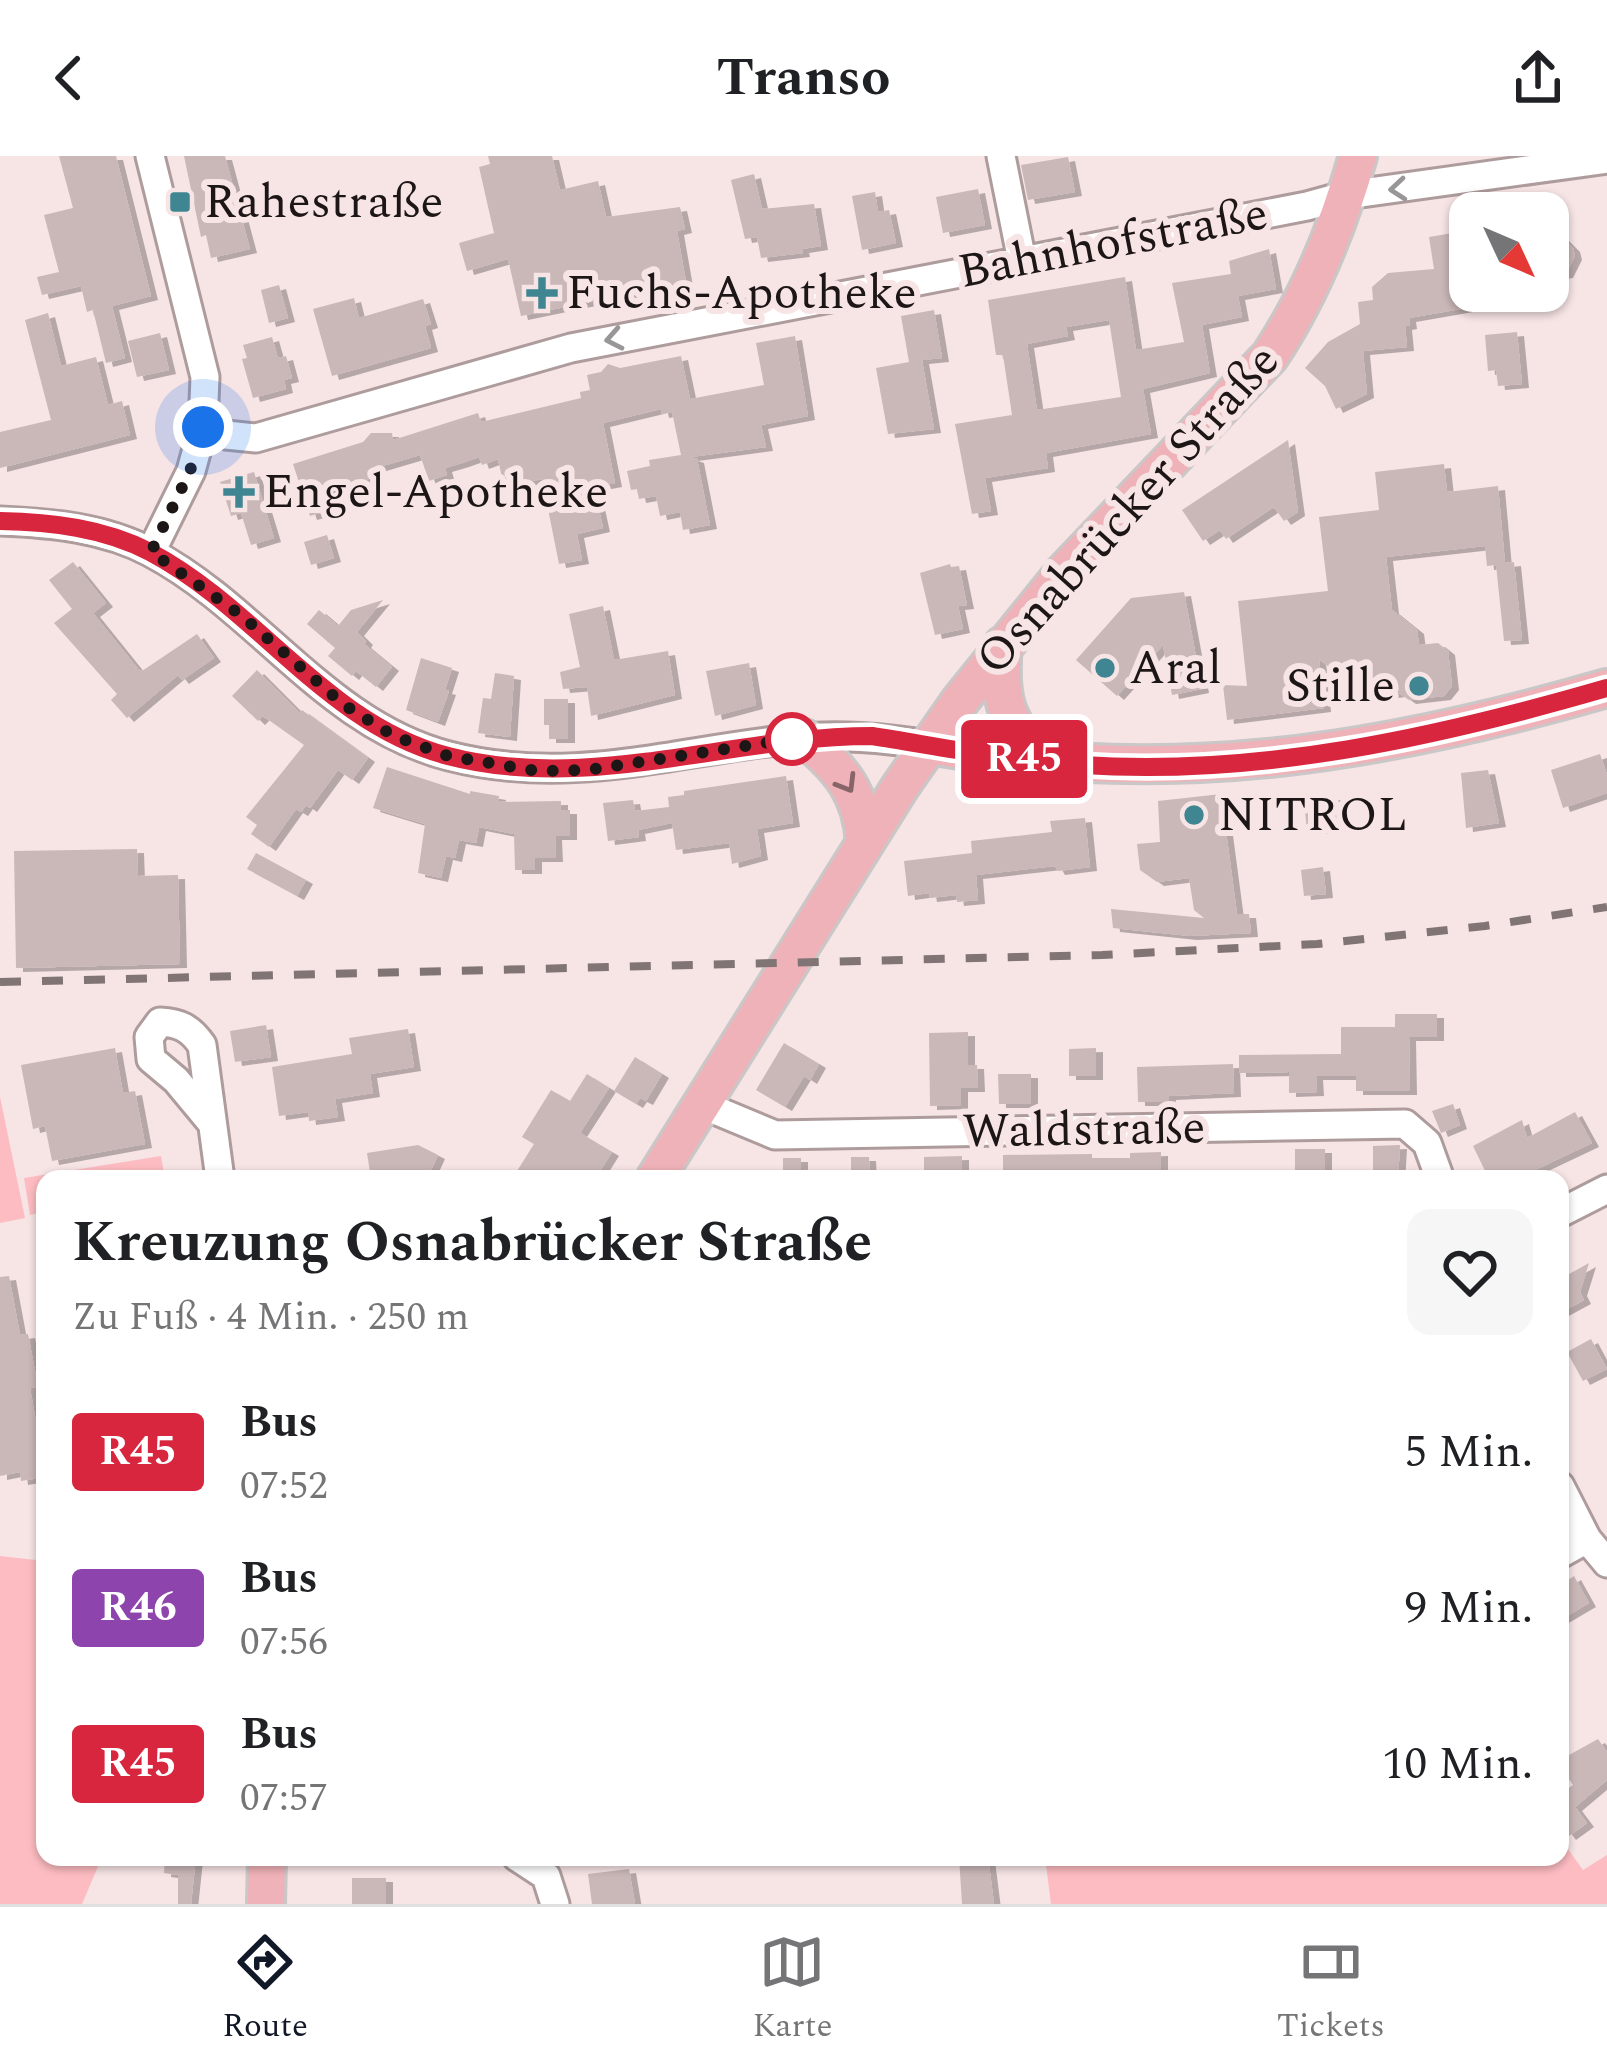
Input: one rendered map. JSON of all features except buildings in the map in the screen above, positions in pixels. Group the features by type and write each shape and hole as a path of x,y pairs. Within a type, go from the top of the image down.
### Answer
{"main road":[{"name":"Osnabrücker Straße","path":"661,1170 928,745 1003,645 1097,536 1270,356 1318,272 1358,156"},
{"path":"1003,645 1000,680 1010,722 1045,762"},
{"path":"928,745 1045,762 1131,767 1217,764 1392,742 1500,719 1607,688"},
{"path":"804,738 848,780 860,807 865,843"},
{"path":"266,1904 267,1866"}],"street":[{"path":"150,156 206,377 203,427 190,471 151,552"},
{"path":"1001,156 1022,261"},
{"name":"Bahnhofstraße","path":"203,427 256,437 571,348 1347,195 1600,159"},
{"path":"0,521 98,532 151,552 241,615 344,705 394,736 448,756 537,771 587,770 804,738 872,736 928,745"},
{"name":"Waldstraße","path":"703,1105 775,1135 1405,1124 1427,1143 1437,1170"},
{"path":"210,1121 218,1170"},
{"path":"1569,1208 1607,1189"},
{"path":"1569,1504 1587,1539 1607,1563"},
{"path":"1569,1549 1587,1539"},
{"path":"531,1866 546,1876 555,1904"}],"shaded area":[{"path":"0,1097 25,1218 0,1223"},
{"path":"161,1156 163,1170 74,1170"},
{"path":"36,1176 36,1214 30,1215 24,1178"},
{"path":"0,1556 36,1560 36,1866 98,1866 82,1904 0,1904"},
{"path":"1569,1851 1583,1870 1607,1855 1607,1904 1051,1904 1046,1866 1569,1866"}],"railway":[{"path":"0,982 1102,955 1317,944 1607,907"}],"bus line":[{"name":"R45","path":"0,521 98,532 151,552 241,615 344,705 394,736 448,756 537,771 587,770 792,739 848,736 1081,765 1217,764 1392,742 1500,719 1607,688"}],"place":[{"name":"Rahestraße","path":"180,202"},
{"name":"Fuchs-Apotheke","path":"542,293"},
{"name":"Engel-Apotheke","path":"239,492"},
{"name":"Aral","path":"1105,668"},
{"name":"Stille","path":"1419,686"},
{"name":"NITROL","path":"1194,815"}],"route":[{"path":"203,427 190,471 151,552 241,615 344,705 394,736 448,756 537,771 587,770 792,739"}]}
